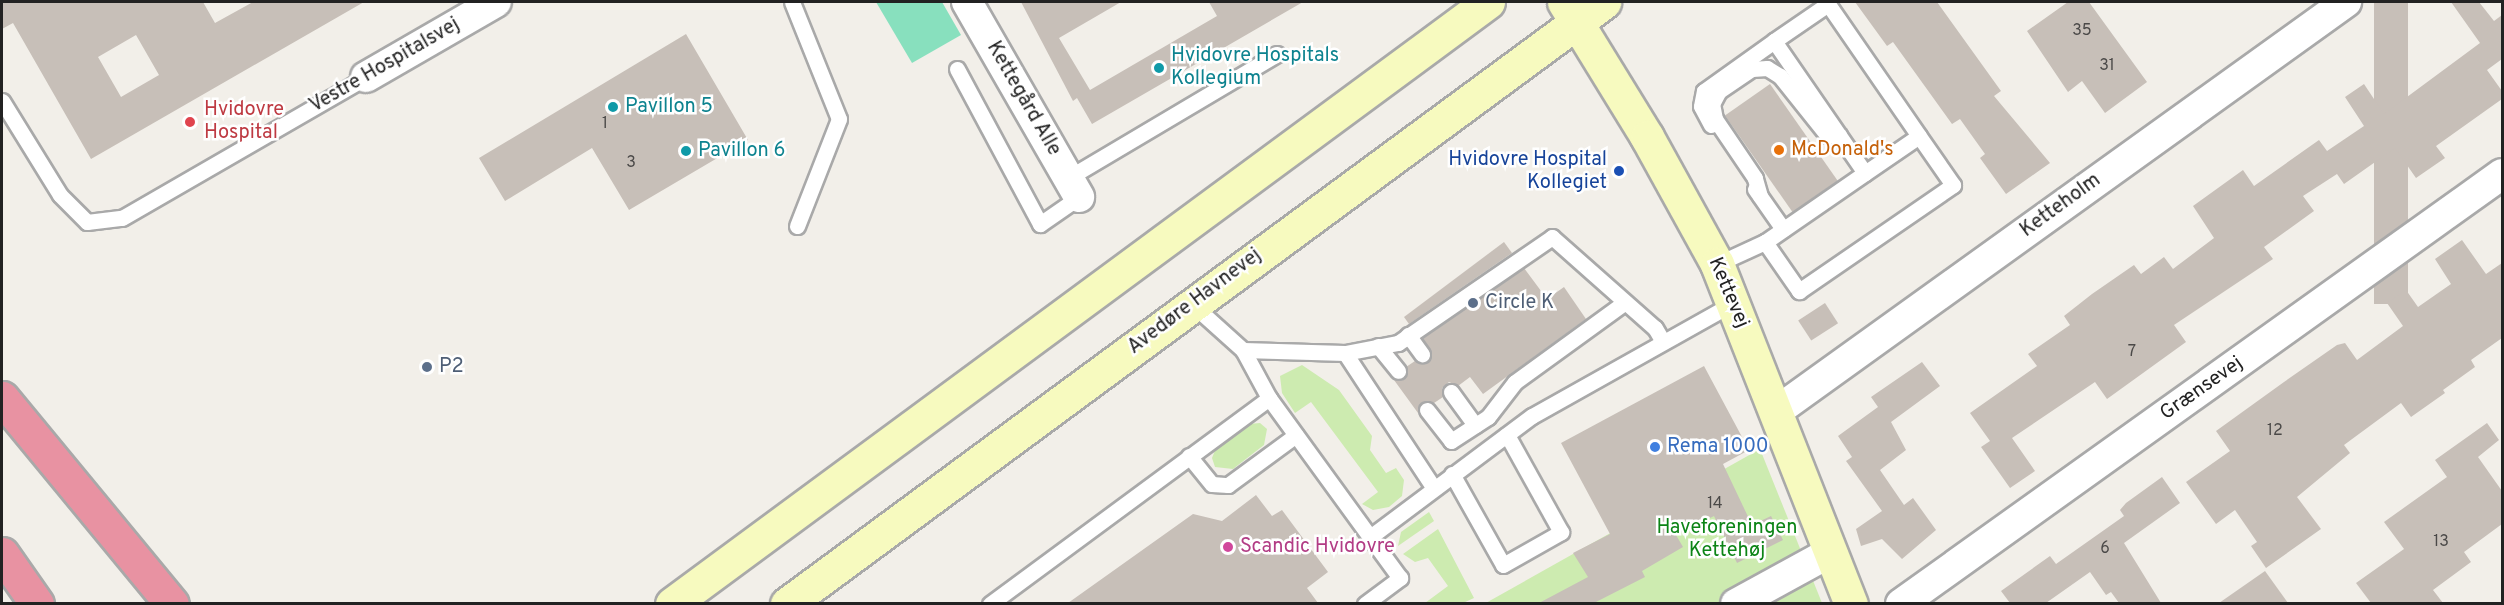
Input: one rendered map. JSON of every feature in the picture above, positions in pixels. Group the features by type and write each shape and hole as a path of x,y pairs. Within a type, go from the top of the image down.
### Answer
{"highway":[{"path":"2,398 172,603"},
{"path":"2,554 37,603"}],"street":[{"name":"Vestre Hospitalsvej","path":"366,77 496,2"},
{"name":"Kettegård Alle","path":"967,2 1074,188"},
{"path":"672,603 1488,2"},
{"name":"Avedøre Havnevej","path":"787,603 1192,304 1570,12 1604,2"},
{"name":"Ketteholm","path":"1776,411 2346,2"},
{"name":"Kettevej","path":"1570,12 1647,137 1717,264 1851,603"},
{"name":"Grænsevej","path":"1901,603 2502,174"},
{"path":"1736,603 1831,552"}],"lane":[{"path":"792,2 839,119 797,226"},
{"path":"1765,242 1799,291 1953,186 1828,4 1708,86 1701,98 1704,113 1783,229"},
{"path":"1774,41 1865,173"},
{"path":"957,69 1040,224 1074,188 1277,54"},
{"path":"1760,196 1755,178 1714,119 1712,104 1719,91 1752,69 1767,68 1780,76 1827,135 1839,135"},
{"name":"Vestre Hospitalsvej","path":"2,101 60,195 87,222 122,218 366,77"},
{"path":"1717,264 1765,242 1919,136"},
{"path":"1243,350 1346,353 1378,346 1408,335 1552,237 1625,302 1662,340"},
{"path":"1427,410 1451,441 1488,417 1515,382 1625,302"},
{"path":"1370,537 1432,487 1507,435 1662,340 1733,303"},
{"path":"1192,304 1243,350 1269,398 1400,578 1365,603"},
{"path":"1408,335 1422,354"},
{"path":"1378,346 1398,371"},
{"path":"1346,353 1432,487"},
{"path":"1450,393 1483,453"},
{"path":"990,603 1269,398"},
{"path":"1189,456 1212,484 1228,485 1296,435"},
{"path":"1452,474 1503,565 1562,532 1507,435"}],"green space":[{"path":"876,2 942,2 961,35 912,63"},
{"path":"1302,365 1339,390 1372,436 1370,450 1386,473 1396,468 1404,480 1402,496 1389,507 1373,510 1362,504 1378,492 1311,402 1295,413 1282,393 1280,376"},
{"path":"1260,423 1267,429 1264,445 1233,469 1215,467 1212,458 1216,448 1249,424"},
{"name":"Haveforeningen Kettehøj","path":"1760,449 1822,603 1484,604"},
{"path":"1429,512 1434,521 1398,546 1401,532"},
{"path":"1438,529 1474,598 1463,603 1425,603 1448,586 1428,558 1415,562 1403,554"}],"building":[{"path":"2,2 203,2 215,23 253,2 364,2 91,159 13,23 2,29","holes":["136,35 159,75 121,97 98,57"]},
{"name":"Hvidovre Hospitals Kollegium","path":"1021,2 1121,2 1059,38 1090,90 1217,16 1209,2 1303,2 1092,124 1077,98 1073,101"},
{"path":"1855,2 1937,2 2001,91 1994,96 2050,163 2006,194 1980,158 1985,154 1960,119 1952,124 1893,42 1887,46"},
{"path":"2068,2 2089,2 2147,82 2105,113 2082,81 2068,92 2027,31"},
{"path":"2374,2 2408,2 2408,304 2374,304"},
{"path":"2451,2 2479,2 2494,21 2502,15 2502,59 2487,70 2502,91 2502,99 2436,146 2445,158 2416,178 2395,148 2344,184 2337,174 2303,196 2314,211 2264,247 2273,259 2174,325 2186,342 2107,399 2095,382 2012,438 2035,471 2010,488 1981,447 1990,441 1970,413 2037,366 2028,354 2070,325 2064,316 2092,294 2134,265 2141,274 2164,257 2173,269 2214,238 2193,206 2243,170 2254,186 2319,140 2327,151 2364,126 2345,97 2364,84 2384,114 2480,43"},
{"path":"686,34 748,140 629,210 592,148 505,201 479,158"},
{"name":"McDonald's","path":"1770,84 1838,181 1793,212 1725,116"},
{"path":"2462,240 2486,274 2502,263 2502,338 2471,360 2475,367 2443,390 2445,393 2411,417 2401,403 2344,445 2350,453 2297,497 2321,529 2266,568 2251,546 2257,542 2235,510 2216,524 2186,482 2230,451 2216,431 2337,345 2345,343 2357,360 2403,326 2387,303 2406,290 2418,307 2451,284 2435,259"},
{"path":"1504,242 1512,253 1409,324 1404,317"},
{"path":"1524,268 1547,299 1564,287 1586,319 1483,394 1470,377 1458,386 1449,382 1442,388 1443,397 1434,403 1422,402 1418,413 1394,380 1404,378 1406,367 1415,361 1424,364 1431,358 1422,338"},
{"path":"1825,303 1838,323 1811,341 1798,320"},
{"path":"1922,362 1940,386 1891,422 1906,450 1880,470 1904,505 1913,498 1936,530 1902,559 1882,539 1861,546 1856,529 1882,511 1846,461 1852,457 1838,436 1878,407 1871,397"},
{"path":"1704,366 1749,450 1723,464 1752,525 1771,516 1783,540 1737,563 1714,516 1676,535 1683,547 1642,571 1645,577 1594,603 1539,603 1588,577 1573,553 1610,534 1561,443"},
{"path":"2487,423 2499,440 2478,457 2502,491 2502,524 2464,552 2471,562 2433,590 2443,603 2371,603 2356,583 2404,549 2384,522 2447,477 2435,460"},
{"path":"2162,477 2180,503 2124,543 2161,603 2119,603 2111,592 2106,595 2090,572 2046,603 2010,603 2001,591 2050,556 2056,564 2124,516 2120,510 2126,503"},
{"name":"Scandic Hvidovre","path":"1256,495 1272,516 1282,510 1328,572 1307,588 1318,603 1068,603 1193,514 1222,521"},
{"path":"2265,571 2288,603 2219,603"}],"place":[{"name":"Hvidovre Hospitals Kollegium","path":"1159,68"},
{"name":"Pavillon 5","path":"613,107"},
{"name":"Hvidovre Hospital","path":"190,122"},
{"name":"McDonald's","path":"1779,150"},
{"name":"Pavillon 6","path":"686,151"},
{"name":"Hvidovre Hospital Kollegiet","path":"1619,171"},
{"name":"Circle K","path":"1473,303"},
{"name":"P2","path":"427,367"},
{"name":"Rema 1000","path":"1655,447"},
{"name":"Scandic Hvidovre","path":"1228,547"}]}
